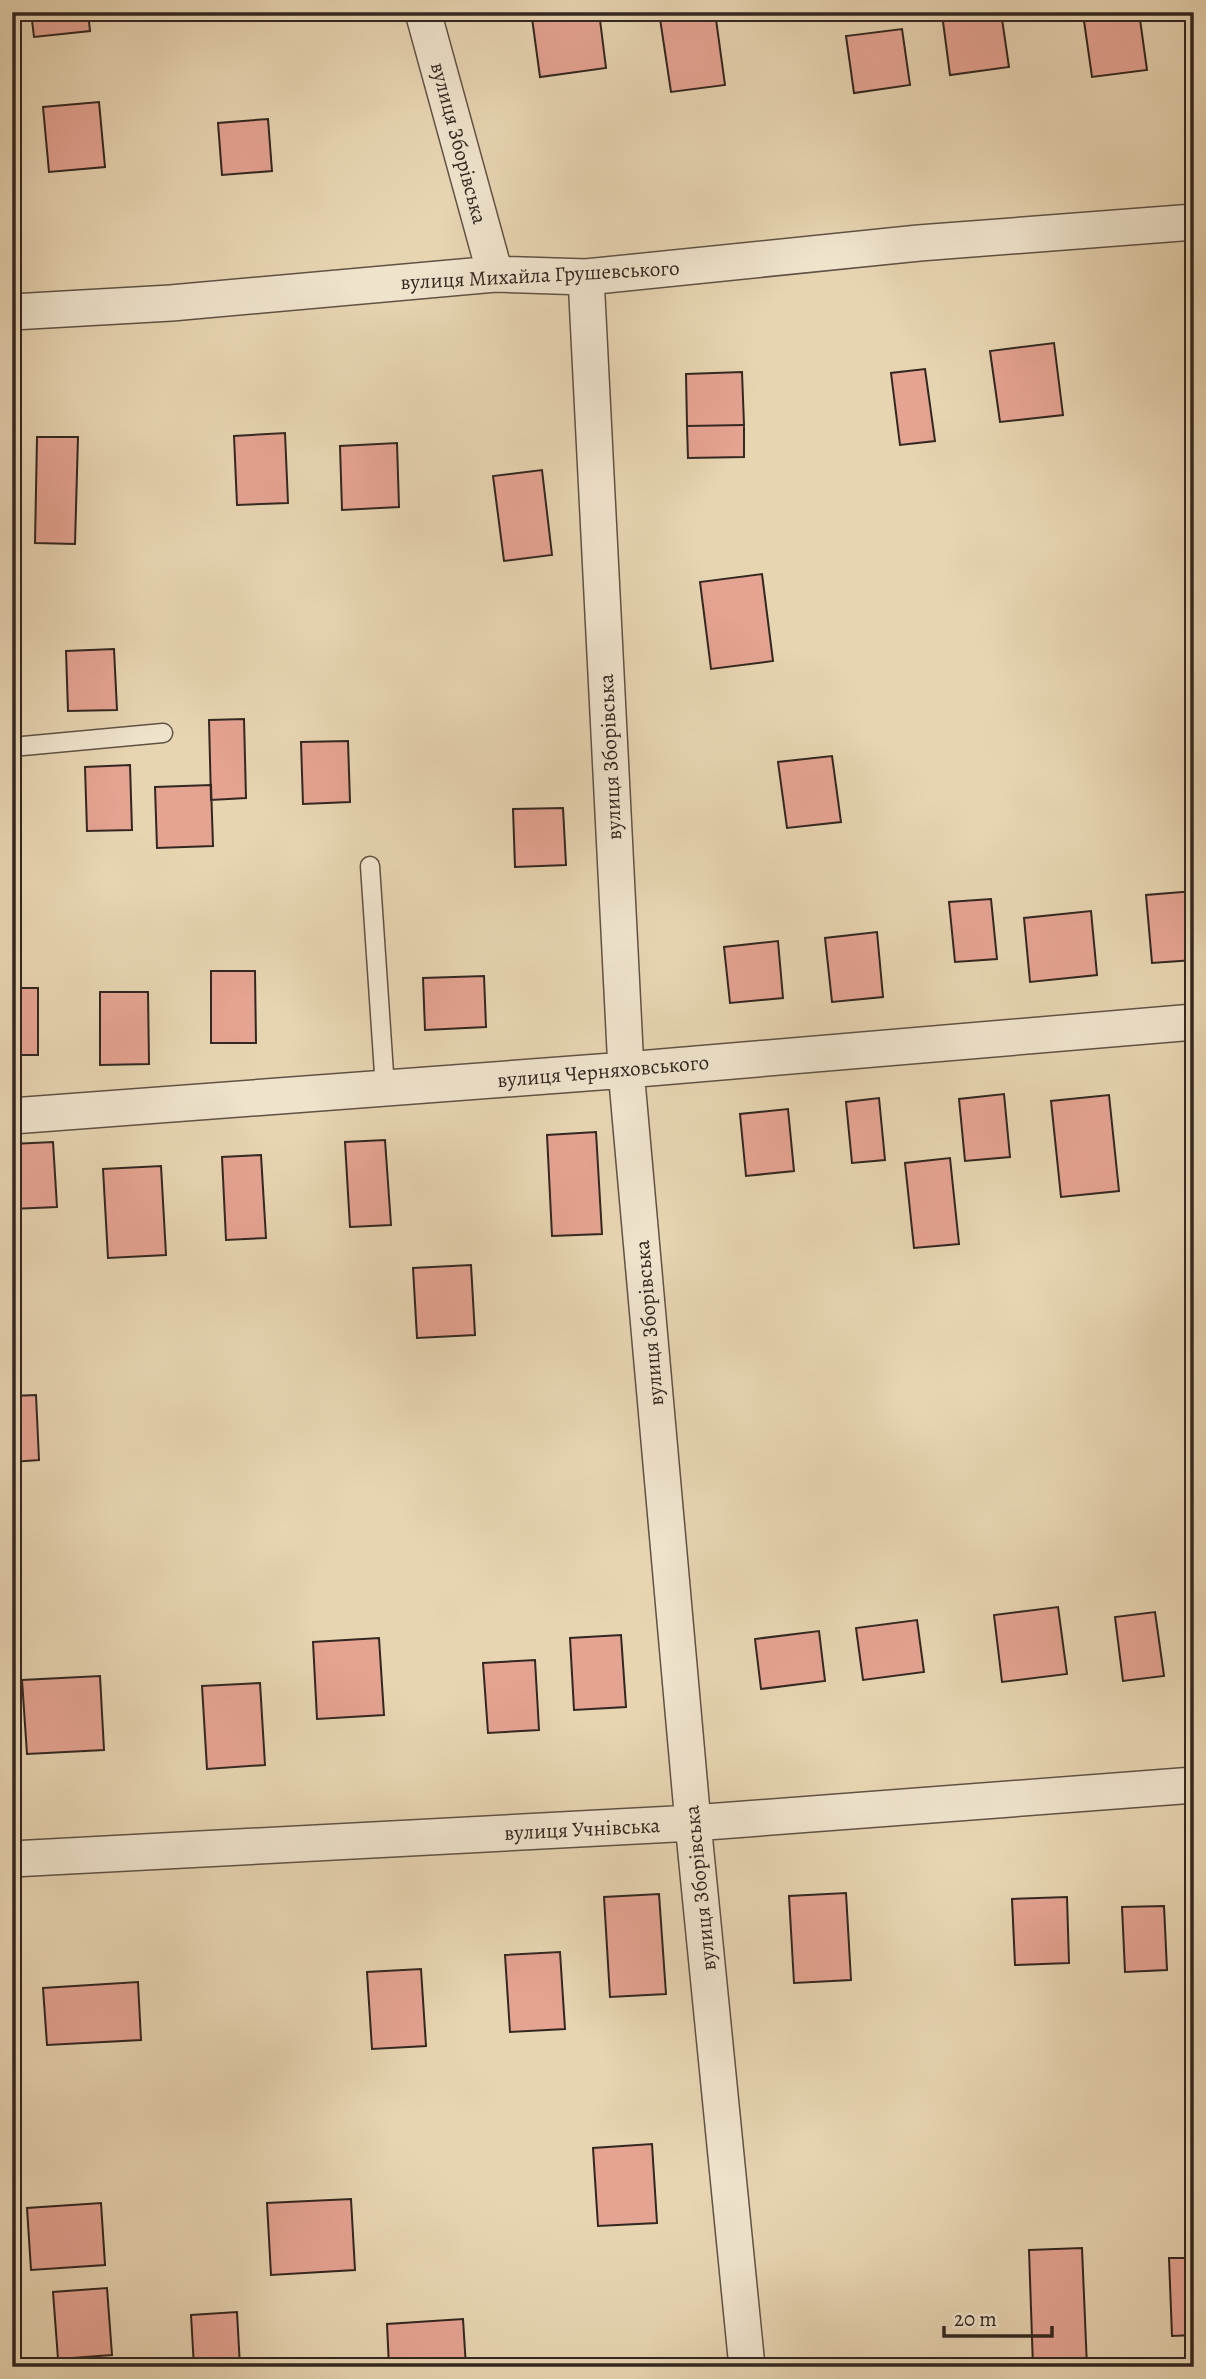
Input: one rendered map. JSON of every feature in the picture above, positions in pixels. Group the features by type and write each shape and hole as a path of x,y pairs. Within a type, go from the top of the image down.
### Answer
{"street":[{"name":"вулиця Зборівська","path":"423,12 495,274"},
{"name":"вулиця Михайла Грушевського","path":"12,312 171,303 495,274 586,277 919,243 1194,222"},
{"name":"вулиця Зборівська","path":"586,277 626,1070 693,1822 747,2367"},
{"name":"вулиця Черняховського","path":"12,1116 626,1070 1194,1022"},
{"name":"вулиця Учнівська","path":"12,1859 693,1822 1194,1785"}],"lane":[{"path":"12,747 163,733"},
{"path":"370,866 384,1088"}],"building":[{"path":"31,12 88,12 90,31 34,37"},
{"path":"571,12 599,12 606,68 540,77 532,18"},
{"path":"659,12 715,12 725,85 671,92"},
{"path":"1001,12 1009,67 950,75 942,14"},
{"path":"1139,12 1147,70 1092,77 1083,14"},
{"path":"902,29 910,85 854,93 846,36"},
{"path":"99,102 105,167 49,172 43,107"},
{"path":"268,119 272,171 222,175 218,123"},
{"path":"1054,343 1063,415 1000,422 990,351"},
{"path":"925,369 935,441 900,445 891,373"},
{"path":"742,372 744,425 687,426 686,374"},
{"path":"744,425 744,457 688,458 687,426"},
{"path":"285,433 288,503 237,505 234,436"},
{"path":"37,437 78,437 75,544 35,543"},
{"path":"397,443 399,507 342,510 340,446"},
{"path":"542,470 552,555 504,561 493,476"},
{"path":"762,574 773,661 711,669 700,582"},
{"path":"114,649 117,710 68,711 66,651"},
{"path":"244,719 246,798 211,800 209,720"},
{"path":"348,741 350,802 303,804 301,742"},
{"path":"832,756 841,822 787,828 778,762"},
{"path":"130,765 132,830 87,831 85,767"},
{"path":"211,785 213,846 157,848 155,787"},
{"path":"563,808 566,865 515,867 513,809"},
{"path":"1194,891 1194,960 1152,963 1146,895"},
{"path":"991,899 997,959 955,962 949,902"},
{"path":"1091,911 1097,975 1030,982 1024,918"},
{"path":"877,932 883,997 832,1002 825,938"},
{"path":"778,941 783,998 730,1003 724,947"},
{"path":"211,971 255,971 256,1043 211,1043"},
{"path":"484,976 486,1027 425,1030 423,978"},
{"path":"12,988 38,988 38,1055 12,1055"},
{"path":"100,992 148,992 149,1064 100,1065"},
{"path":"1004,1094 1010,1157 965,1161 959,1099"},
{"path":"1109,1095 1119,1191 1061,1197 1051,1101"},
{"path":"879,1098 885,1160 852,1163 846,1102"},
{"path":"788,1109 794,1171 746,1176 740,1114"},
{"path":"596,1132 602,1234 552,1236 547,1135"},
{"path":"385,1140 391,1225 350,1227 345,1142"},
{"path":"53,1142 57,1207 12,1209 12,1144"},
{"path":"261,1155 266,1238 226,1240 222,1157"},
{"path":"950,1158 959,1244 914,1248 905,1163"},
{"path":"161,1166 166,1255 108,1258 103,1169"},
{"path":"471,1265 475,1335 417,1338 413,1268"},
{"path":"36,1395 39,1460 12,1462 12,1396"},
{"path":"1058,1607 1067,1674 1002,1682 994,1615"},
{"path":"1155,1612 1164,1676 1123,1681 1115,1617"},
{"path":"917,1620 924,1672 863,1680 856,1628"},
{"path":"819,1631 825,1681 761,1689 755,1639"},
{"path":"621,1635 626,1707 574,1710 570,1638"},
{"path":"379,1638 384,1715 317,1719 313,1642"},
{"path":"535,1660 539,1730 488,1733 483,1663"},
{"path":"100,1676 104,1750 27,1754 22,1680"},
{"path":"260,1683 265,1765 207,1769 202,1686"},
{"path":"846,1893 851,1980 794,1983 789,1896"},
{"path":"659,1894 666,1994 610,1997 604,1897"},
{"path":"1067,1897 1069,1963 1015,1965 1012,1899"},
{"path":"1164,1906 1167,1970 1125,1972 1122,1907"},
{"path":"560,1952 565,2029 510,2032 505,1955"},
{"path":"421,1969 426,2046 372,2049 367,1972"},
{"path":"138,1982 141,2040 47,2045 43,1988"},
{"path":"652,2144 657,2223 598,2226 593,2148"},
{"path":"351,2199 355,2270 271,2275 267,2203"},
{"path":"101,2203 105,2265 31,2270 27,2208"},
{"path":"1082,2248 1087,2367 1033,2367 1029,2250"},
{"path":"1169,2258 1194,2258 1194,2335 1172,2336"},
{"path":"107,2288 112,2355 58,2359 53,2292"},
{"path":"237,2312 240,2367 194,2367 191,2315"},
{"path":"463,2319 466,2367 389,2367 387,2324"}]}
